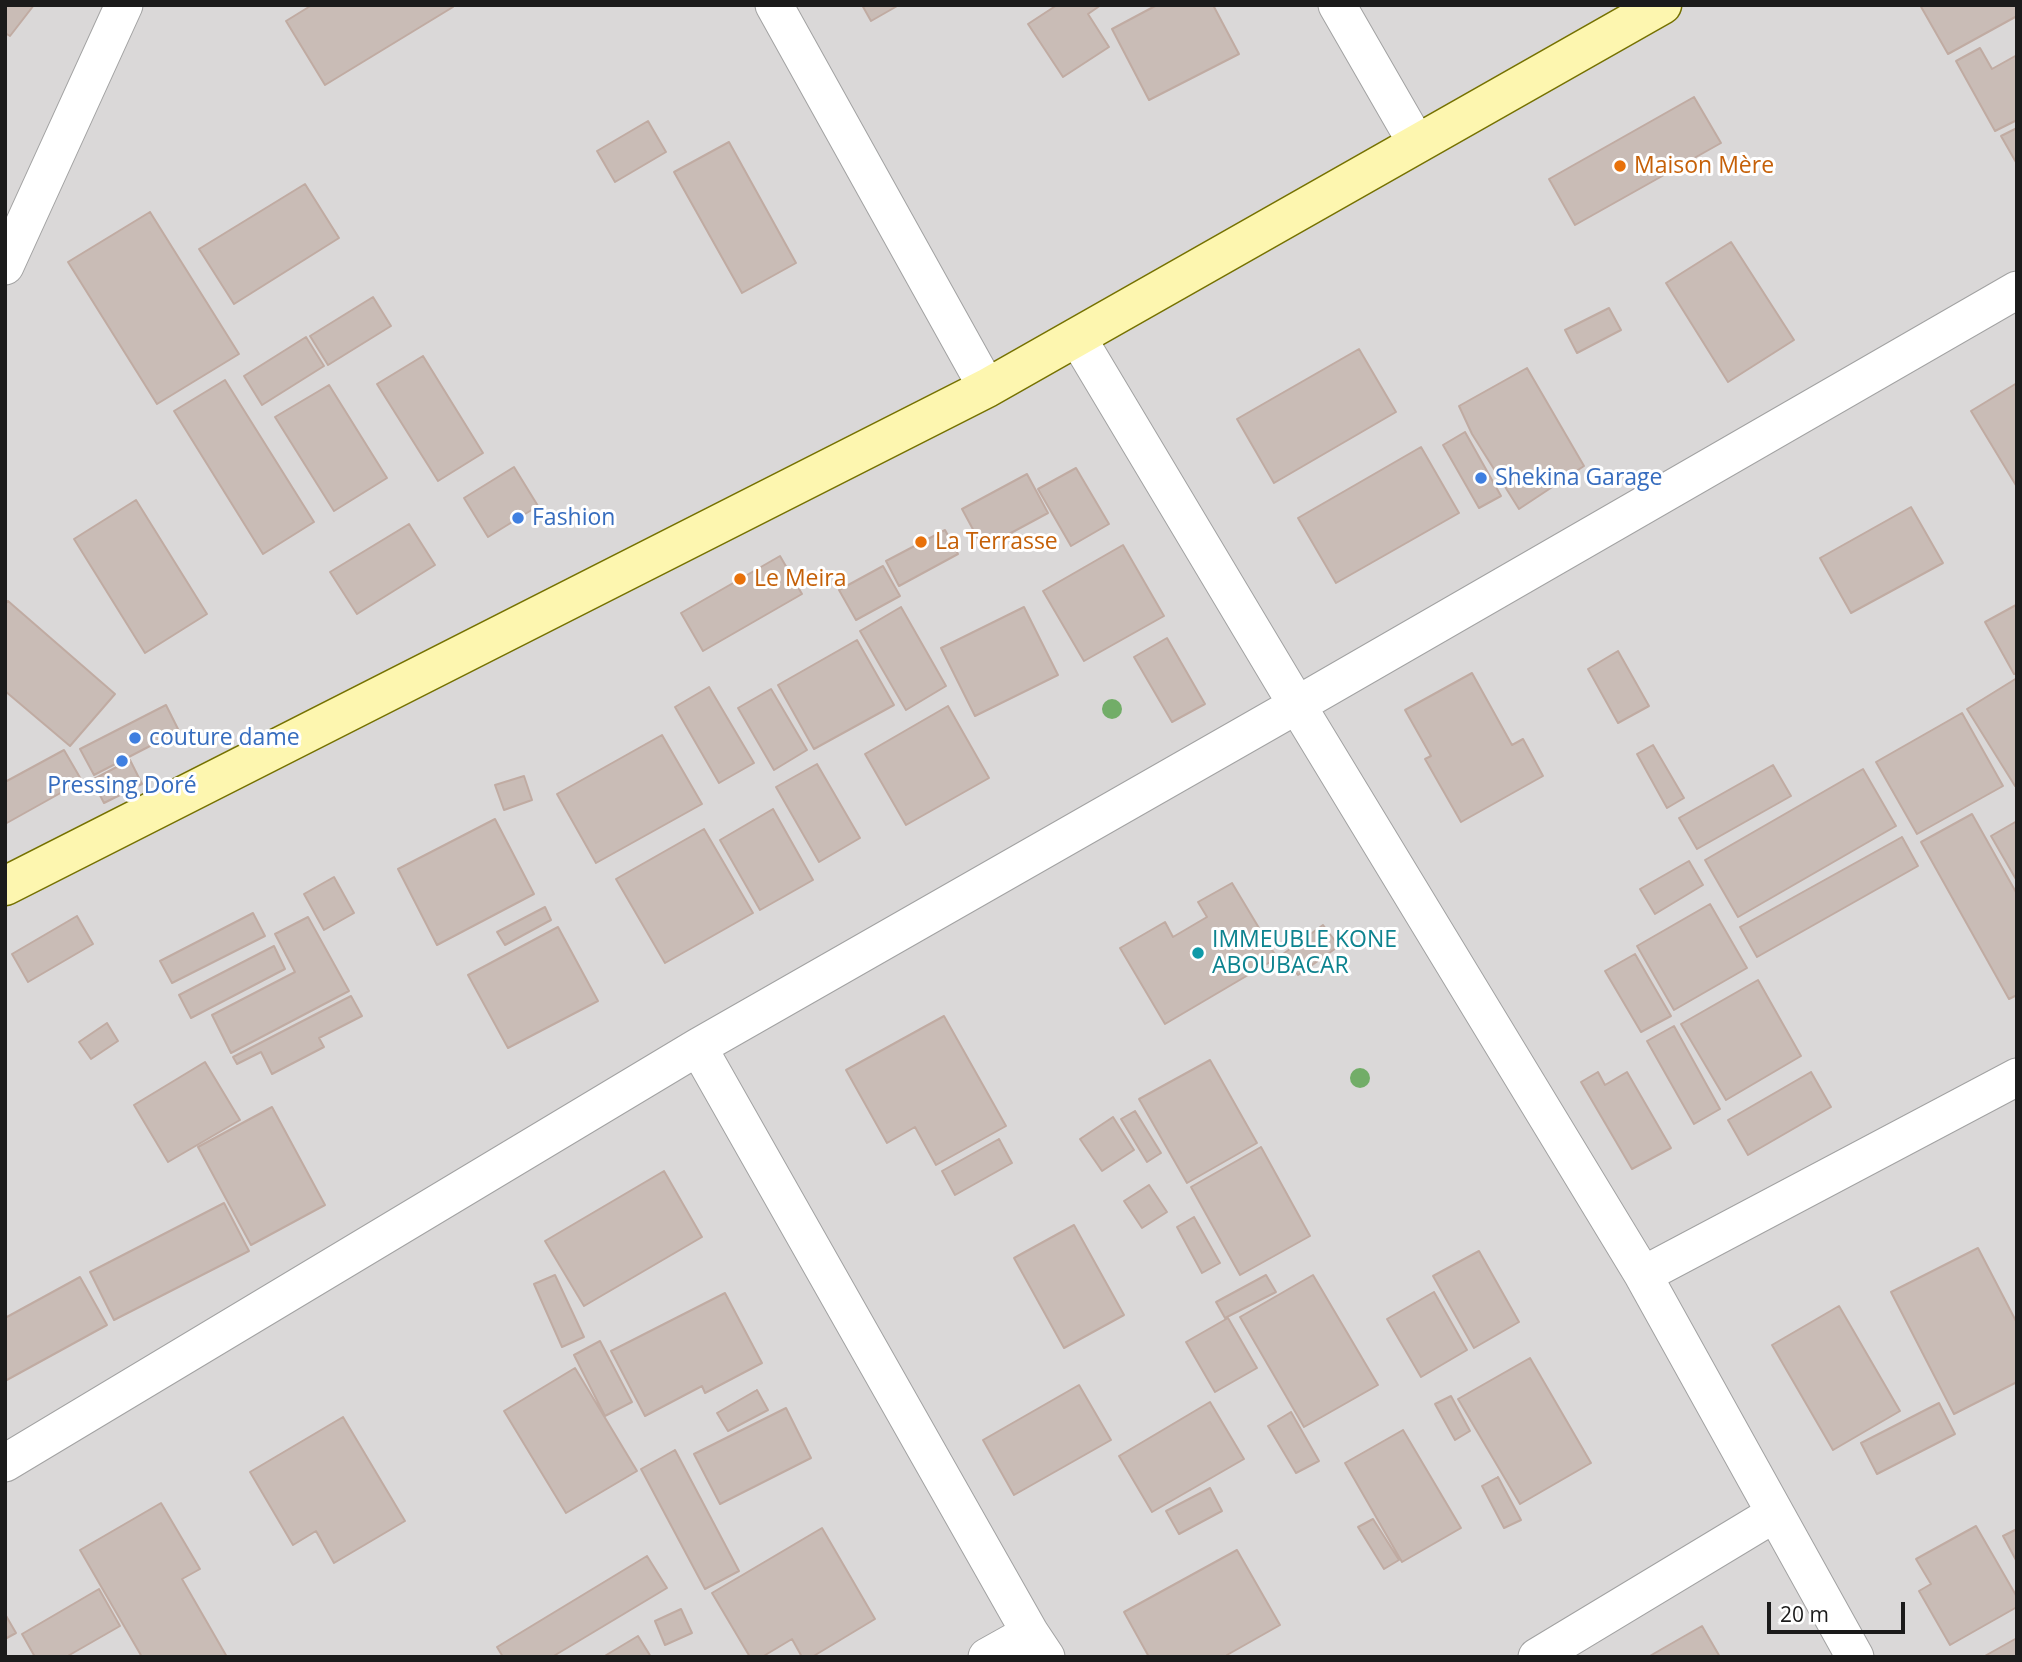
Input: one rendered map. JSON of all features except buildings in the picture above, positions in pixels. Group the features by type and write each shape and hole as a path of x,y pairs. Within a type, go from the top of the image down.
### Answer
{"main road":[{"path":"5,886 987,388 1661,5"}],"street":[{"path":"5,266 124,5"},
{"path":"774,5 987,388"},
{"path":"1337,5 1417,144"},
{"path":"5,1463 698,1047 2017,290"},
{"path":"1077,337 1643,1275 1855,1657"},
{"path":"698,1047 1038,1645 987,1657"},
{"path":"1643,1275 2017,1077"},
{"path":"1537,1657 1774,1514"}],"shaded area":[{"path":"5,5 2017,5 2017,1657 5,1657"}],"place":[{"name":"Maison Mère","path":"1620,166"},
{"name":"Shekina Garage","path":"1481,478"},
{"name":"Fashion","path":"518,518"},
{"name":"La Terrasse","path":"921,542"},
{"name":"Le Meira","path":"740,579"},
{"name":"couture dame","path":"135,738"},
{"name":"Pressing Doré","path":"122,761"},
{"name":"IMMEUBLE KONE ABOUBACAR","path":"1198,953"}]}
